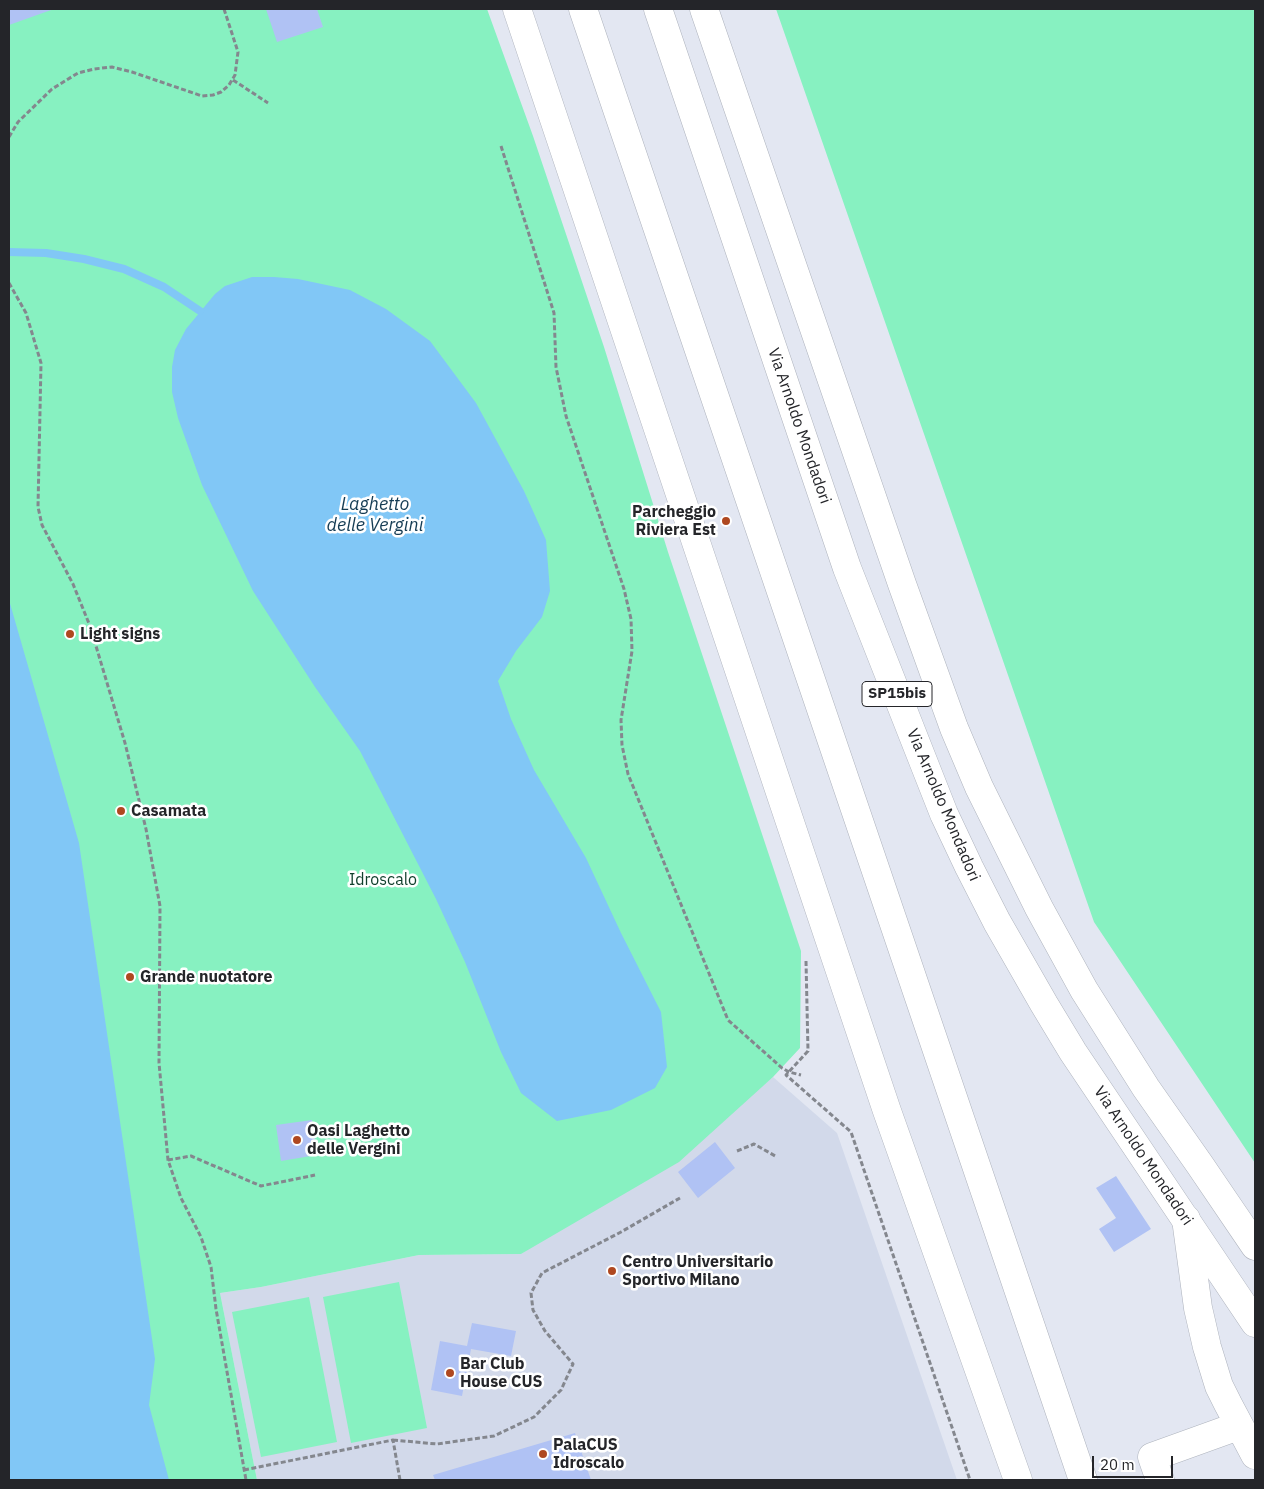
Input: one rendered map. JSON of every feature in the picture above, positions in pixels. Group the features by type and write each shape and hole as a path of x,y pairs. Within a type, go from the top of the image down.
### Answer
{"main road":[{"path":"517,9 884,1103 1018,1480"},
{"path":"583,9 1083,1480"},
{"name":"Via Arnoldo Mondadori","path":"658,9 848,568 944,814 997,922 1073,1052 1255,1322"},
{"name":"SP15bis","path":"704,9 902,584 954,728 979,787 1038,908 1084,990 1146,1088 1255,1246"},
{"path":"1186,1219 1194,1283 1207,1347 1224,1395 1255,1455"},
{"path":"1160,1480 1152,1457 1227,1430"}],"path":[{"path":"9,137 18,122 52,90 78,73 94,69 112,68 132,72 202,96 221,92 232,80 237,68 238,52 224,9"},
{"path":"232,80 268,103"},
{"path":"501,146 554,313 556,367 566,416 624,589 631,619 632,650 621,720 622,745 628,774 728,1020 782,1068 788,1072 802,1075"},
{"path":"9,283 26,314 41,363 38,507 42,525 73,584 90,626 125,743 146,829 160,906 159,1063 168,1160 181,1198 201,1237 210,1267 246,1480"},
{"path":"806,958 808,1051 786,1075 851,1132 970,1480"},
{"path":"737,1151 754,1144 777,1157"},
{"path":"168,1160 191,1156 261,1186 314,1175"},
{"path":"244,1470 393,1440 437,1444 494,1436 534,1417 561,1390 573,1364 545,1331 533,1310 530,1293 542,1274 680,1198"},
{"path":"393,1440 400,1480"}],"shaded area":[{"name":"Centro Universitario Sportivo Milano","path":"773,1077 837,1133 957,1480 257,1480 220,1293 261,1287 419,1255 521,1254 756,1091"}],"green space":[{"name":"Idroscalo","path":"9,9 487,9 533,136 604,347 668,552 801,951 800,1048 773,1077 679,1162 521,1254 419,1255 261,1287 220,1293 257,1480 9,1480"},
{"path":"776,9 1255,9 1255,1163 1094,922"},
{"path":"399,1282 427,1428 351,1443 323,1297"},
{"path":"309,1297 337,1442 261,1457 232,1312"}],"water":[{"name":"Laghetto delle Vergini","path":"252,277 298,279 350,290 386,309 430,341 476,403 524,491 546,540 550,591 542,617 516,651 498,681 511,719 534,770 586,858 661,1012 667,1067 655,1088 611,1110 557,1121 521,1093 501,1052 465,962 436,899 360,751 315,687 253,591 202,485 178,418 172,392 172,367 175,350 186,329 215,294 225,286"},
{"path":"9,600 79,843 155,1359 149,1405 169,1480 9,1480"}],"building":[{"path":"9,9 54,9 9,25"},
{"path":"266,9 317,9 323,27 277,42"},
{"name":"Oasi Laghetto delle Vergini","path":"312,1120 317,1155 281,1161 276,1125"},
{"path":"715,1142 735,1168 698,1198 678,1172"},
{"path":"1116,1176 1151,1229 1114,1252 1099,1229 1116,1218 1096,1188"},
{"name":"Bar Club House CUS","path":"472,1323 516,1331 511,1356 471,1349 462,1396 431,1390 440,1341 467,1346"},
{"name":"PalaCUS Idroscalo","path":"575,1433 591,1480 435,1480 433,1475"}],"waterway":[{"path":"9,252 46,253 84,259 124,269 164,287 200,311"}],"place":[{"name":"Parcheggio Riviera Est","path":"726,521"},
{"name":"Light signs","path":"70,634"},
{"name":"Casamata","path":"121,811"},
{"name":"Grande nuotatore","path":"130,977"},
{"name":"Oasi Laghetto delle Vergini","path":"297,1140"},
{"name":"Centro Universitario Sportivo Milano","path":"612,1271"},
{"name":"Bar Club House CUS","path":"450,1373"},
{"name":"PalaCUS Idroscalo","path":"543,1454"}]}
